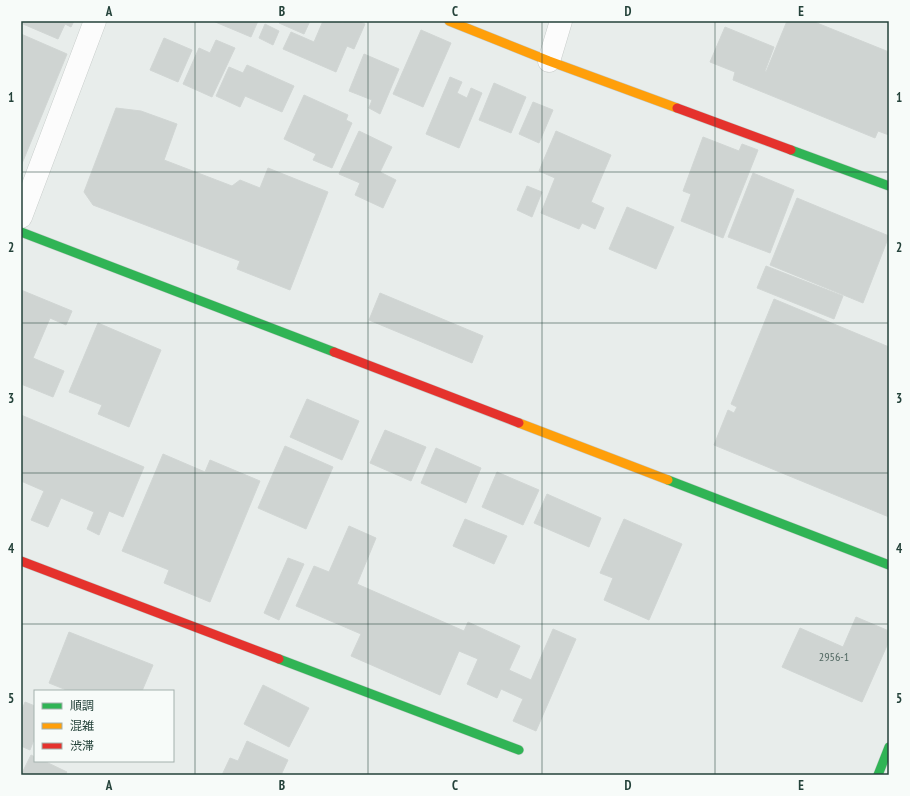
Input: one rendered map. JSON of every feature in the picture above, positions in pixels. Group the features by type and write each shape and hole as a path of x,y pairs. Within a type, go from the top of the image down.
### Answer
{"street":[{"path":"21,217 94,21"},
{"path":"449,21 549,61 889,186"},
{"path":"549,61 561,21"},
{"path":"21,232 889,565"},
{"path":"21,561 519,750"},
{"path":"878,775 889,747"}],"building":[{"path":"24,21 74,21 71,27 65,24 58,39 23,24"},
{"path":"213,21 258,21 251,37"},
{"path":"280,21 310,21 304,34 279,23"},
{"path":"323,21 339,21 343,23 344,21 358,21 365,24 354,49 347,46 336,72 283,49 291,32 314,42"},
{"path":"787,21 812,21 889,52 889,135 878,131 875,138 733,80 735,72 710,62 725,27 774,47 765,71 766,72"},
{"path":"265,24 279,31 273,45 259,38"},
{"path":"421,30 451,43 423,107 393,94"},
{"path":"21,34 67,54 21,166"},
{"path":"164,38 192,50 178,82 150,70"},
{"path":"216,40 235,48 212,97 183,84 199,48 210,53"},
{"path":"364,54 399,69 380,114 369,108 372,100 349,91"},
{"path":"247,65 294,86 282,112 245,96 240,107 216,96 229,67 243,73"},
{"path":"450,77 462,82 457,93 467,98 471,88 482,93 459,148 426,134"},
{"path":"494,83 526,97 511,133 479,120"},
{"path":"304,95 348,115 346,120 352,123 332,168 313,160 316,154 284,139"},
{"path":"533,102 553,110 539,143 519,134"},
{"path":"116,108 141,111 177,124 164,160 232,186 240,180 260,188 268,168 328,192 290,290 237,269 240,261 93,205 84,192"},
{"path":"359,131 392,147 380,172 396,180 383,208 355,195 360,183 339,174"},
{"path":"556,131 611,155 591,202 604,208 595,229 582,223 579,229 541,213 555,178 539,171"},
{"path":"703,137 739,151 742,144 758,150 723,238 681,221 691,194 683,191"},
{"path":"753,173 794,190 770,253 728,237"},
{"path":"527,186 542,192 532,217 517,210"},
{"path":"797,198 889,236 863,303 770,265"},
{"path":"627,207 674,227 656,269 609,249"},
{"path":"766,266 843,296 834,319 757,288"},
{"path":"21,290 72,311 66,325 50,318 33,358 64,371 53,397 21,384"},
{"path":"380,293 483,336 472,363 369,320"},
{"path":"774,299 889,347 889,517 714,445 728,410 734,413 737,407 731,404"},
{"path":"98,323 161,350 129,427 98,414 102,405 69,392"},
{"path":"307,399 359,421 342,460 290,437"},
{"path":"21,415 144,467 123,517 109,511 99,535 87,529 94,512 61,498 48,527 31,520 44,491 21,481"},
{"path":"385,430 426,447 411,481 370,463"},
{"path":"285,446 333,467 306,529 258,508"},
{"path":"436,448 481,468 466,503 421,483"},
{"path":"163,454 205,472 210,460 260,481 210,602 164,583 169,570 122,551"},
{"path":"497,472 539,490 523,525 482,507"},
{"path":"547,494 601,518 589,547 534,523"},
{"path":"465,519 507,536 494,564 453,546"},
{"path":"624,519 682,544 649,620 604,600 613,578 600,573"},
{"path":"349,526 376,538 357,584 464,631 468,622 520,646 509,670 531,680 553,629 576,639 536,731 513,721 523,699 501,689 497,698 467,684 478,659 459,651 440,695 351,656 361,634 296,606 314,566 329,572"},
{"path":"288,558 304,564 279,620 264,613"},
{"path":"856,617 889,631 889,641 862,702 782,667 800,628 843,647"},
{"path":"69,632 153,665 142,690 66,690 49,683"},
{"path":"263,685 309,708 289,747 244,724"},
{"path":"25,702 34,706 34,740 30,750 21,746 21,712"},
{"path":"247,741 288,760 281,775 222,775 230,758 238,761"},
{"path":"31,755 34,756 34,762 46,762 67,772 65,775 21,775"}],"traffic: fast":[{"path":"791,150 889,186"},
{"path":"21,232 334,352"},
{"path":"668,480 889,565"},
{"path":"279,659 519,750"},
{"path":"878,775 889,747"}],"traffic: slow":[{"path":"449,21 549,61 677,108"},
{"path":"519,423 668,480"}],"traffic: jam":[{"path":"677,108 791,150"},
{"path":"334,352 519,423"},
{"path":"21,561 279,659"}]}
